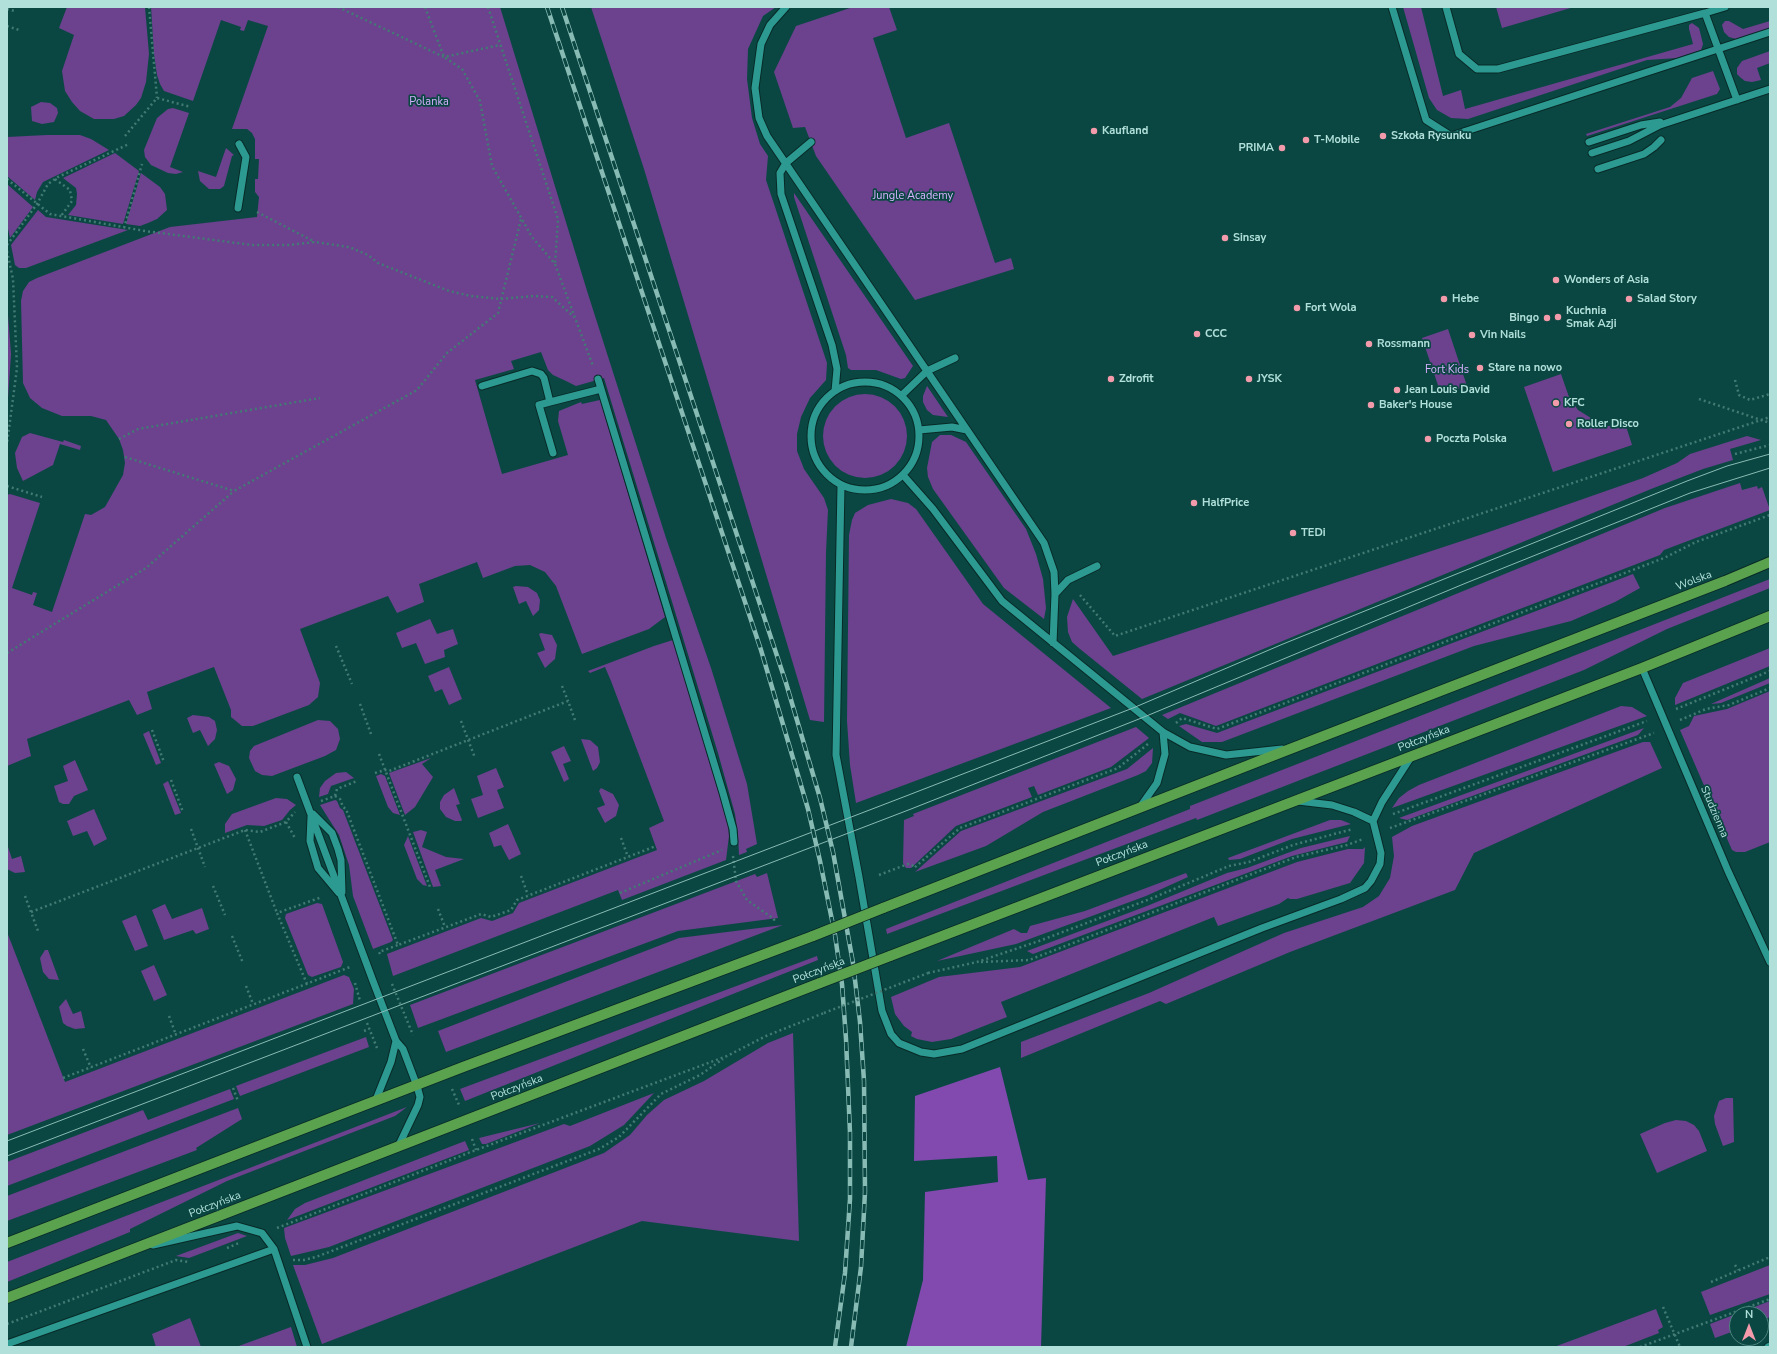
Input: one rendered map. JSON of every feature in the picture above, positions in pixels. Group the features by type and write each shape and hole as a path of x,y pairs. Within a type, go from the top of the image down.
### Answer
{"main road":[{"name":"Wolska","path":"1290,749 1626,620 1770,562"},
{"path":"1642,668 1770,616"},
{"name":"Połczyńska","path":"7,1298 398,1148 890,956 1642,668"},
{"path":"7,1243 463,1067 813,936 1290,749"}],"street":[{"path":"786,7 770,25 761,44 755,88 759,118 766,136 786,163 1044,543 1054,572 1055,594 1053,643"},
{"path":"1392,7 1426,120 1451,136 1770,32"},
{"path":"1446,7 1459,54 1477,69 1498,69 1725,7"},
{"path":"1705,13 1737,100"},
{"path":"1592,154 1629,141 1660,125 1770,89"},
{"path":"1589,142 1640,125 1672,121"},
{"path":"1598,169 1644,154 1661,140"},
{"path":"811,142 786,163 780,173 781,194 832,345 837,369 836,390"},
{"path":"238,208 246,157 239,144"},
{"path":"902,396 927,371 955,358"},
{"path":"482,386 532,371 537,372 544,378 550,402"},
{"path":"598,379 734,829 734,842"},
{"path":"874,382 884,385 902,396 913,411 920,438 915,458 903,475 888,486 870,490 860,490 841,485 827,475 816,460 811,442 812,423 821,404 836,390 854,383 874,382"},
{"path":"553,453 539,405 601,389"},
{"path":"919,430 952,427 967,430"},
{"path":"903,475 933,509 1002,601 1163,732 1190,747 1226,755 1290,749"},
{"path":"841,485 836,755 882,1011 888,1029 900,1043 921,1052 934,1054 962,1049 1365,888 1371,881 1380,864 1381,853 1373,821 1382,802 1411,757"},
{"path":"1055,594 1068,580 1097,566"},
{"name":"Studzienna","path":"1642,668 1728,871 1770,962"},
{"path":"1140,808 1157,782 1165,754 1163,732"},
{"path":"297,777 312,813 396,1041 403,1049 420,1097 418,1105 398,1148"},
{"path":"1298,801 1332,805 1354,812 1373,821"},
{"path":"312,813 332,833 338,849 342,860 343,898"},
{"path":"312,813 310,841 318,868 343,898"},
{"path":"375,1102 391,1062 396,1041"},
{"path":"129,1251 237,1226 262,1233 274,1249 307,1347"},
{"path":"7,1344 274,1249"}],"path":[{"path":"125,136 158,98 149,7"},
{"path":"338,7 444,57 462,70 480,101 492,166 532,237 555,264 598,379"},
{"path":"425,7 444,57"},
{"path":"488,7 558,220 555,264"},
{"path":"7,9 15,11"},
{"path":"7,26 19,30"},
{"path":"444,57 500,45"},
{"path":"158,98 191,107"},
{"path":"7,245 37,204 48,184 55,179 129,144"},
{"path":"124,228 142,164"},
{"path":"7,179 50,214 124,228 252,245 290,245 314,242 349,247 368,255 378,263 449,291 471,296 500,299 534,296 552,297 574,317"},
{"path":"55,179 70,190 72,201 61,216"},
{"path":"257,212 314,242"},
{"path":"7,653 146,568 234,491 417,390 447,353 498,313 500,299 521,219"},
{"path":"7,251 13,279 17,368 7,444"},
{"path":"1735,380 1739,396 1750,400 1770,394"},
{"path":"119,439 138,429 320,398"},
{"path":"1699,399 1770,423"},
{"path":"1080,595 1115,636 1770,417"},
{"path":"1736,454 1770,445"},
{"path":"125,456 234,491"},
{"path":"7,486 42,497"},
{"path":"879,875 908,864 912,865 914,868 960,828 1118,768 1182,718 1217,730 1664,558 1696,542 1770,516"},
{"path":"336,646 352,684"},
{"path":"1677,709 1770,672"},
{"path":"562,686 576,720"},
{"path":"977,962 1029,960 1296,857 1348,845 1377,833 1667,728 1683,718 1706,709 1729,705 1770,688"},
{"path":"375,773 385,770 389,771 568,701"},
{"path":"360,704 371,734"},
{"path":"1392,814 1650,720"},
{"path":"461,721 475,758"},
{"path":"152,730 164,762"},
{"path":"379,754 430,887"},
{"path":"171,780 184,812"},
{"path":"335,796 337,789 357,781"},
{"path":"319,802 335,796"},
{"path":"335,796 340,799 343,807 346,809 398,945"},
{"path":"31,912 245,830 260,832 286,822 292,814 299,810"},
{"path":"286,822 297,843"},
{"path":"224,1249 476,1150 727,1056 766,1036 928,973 977,962 1039,941 1150,899 1229,866 1248,862 1293,845 1356,828"},
{"path":"191,829 205,866"},
{"path":"245,830 277,914 307,984"},
{"path":"621,838 628,857"},
{"path":"620,893 718,853 734,842"},
{"path":"382,958 380,952 481,914 491,917 511,910 517,900 528,895 656,846"},
{"path":"732,857 736,881 747,900 774,919 774,923"},
{"path":"521,876 528,895"},
{"path":"214,886 225,915"},
{"path":"320,890 327,903"},
{"path":"25,896 38,931"},
{"path":"277,914 324,896"},
{"path":"438,909 445,927"},
{"path":"232,936 243,964"},
{"path":"348,960 353,974"},
{"path":"64,1078 350,967"},
{"path":"355,981 360,1001"},
{"path":"391,981 412,1035"},
{"path":"246,986 253,1004"},
{"path":"169,1016 176,1035"},
{"path":"367,1023 377,1048"},
{"path":"364,1031 369,1029"},
{"path":"83,1049 91,1068"},
{"path":"274,1249 281,1250 292,1260 304,1260 316,1257 599,1149 619,1137 661,1094 700,1075 727,1056"},
{"path":"233,1088 238,1101"},
{"path":"452,1090 459,1106"},
{"path":"472,1139 476,1150"},
{"path":"1711,1282 1770,1257"},
{"path":"7,1324 176,1260 190,1262"},
{"path":"1736,1265 1738,1270"},
{"path":"1640,1347 1770,1299"},
{"path":"1663,1307 1680,1347"}],"green space":[{"path":"67,7 145,7 149,54 146,82 141,98 124,116 114,119 94,119 80,111 65,91 62,71 74,35 59,28"},
{"name":"Polanka","path":"151,7 500,7 588,294 666,538 711,668 747,784 757,844 746,849 747,852 739,855 735,814 718,753 604,378 576,386 553,375 548,370 541,352 511,361 514,369 475,380 502,474 568,455 558,421 559,411 581,402 582,404 600,400 665,617 649,629 582,654 556,586 545,572 530,565 515,566 483,578 477,562 419,584 424,602 397,613 388,596 300,629 320,683 318,697 309,705 253,726 242,726 231,717 231,710 214,667 147,692 152,709 137,715 129,700 27,739 31,756 7,766 7,495 10,494 40,503 12,588 32,595 33,592 37,593 33,605 52,612 85,514 91,515 105,507 123,475 125,463 123,450 119,439 106,420 91,416 62,416 42,408 30,398 23,383 21,301 23,291 29,282 37,278 170,227 257,217 259,197 255,192 255,179 258,179 259,159 255,159 255,139 252,133 247,129 232,129 268,26 248,20 244,31 240,30 241,27 221,20 193,101 164,91 160,84 154,54"},
{"path":"591,7 776,7 763,16 748,49 747,79 752,118 760,144 768,156 766,180 827,363 826,380 810,398 801,417 797,434 797,451 804,469 824,498 828,510 826,552 824,722 810,720 644,169"},
{"name":"Jungle Academy","path":"853,7 889,7 897,30 873,38 906,138 949,123 995,263 1011,258 1014,269 915,300 816,156 805,127 793,128 774,72 796,26"},
{"path":"1403,7 1421,7 1443,96 1461,90 1465,109 1693,44 1689,29 1689,25 1692,23 1699,28 1703,44 1701,50 1677,58 1647,60 1468,119 1451,118 1437,110 1429,98"},
{"path":"1496,7 1574,7 1502,28"},
{"path":"1725,21 1729,21 1743,29 1770,21 1770,28 1736,39 1729,37 1724,32 1722,25"},
{"path":"1770,51 1770,63 1757,68 1761,80 1752,82 1745,81 1737,74 1737,68 1742,61"},
{"path":"1713,71 1720,89 1717,94 1587,136 1586,134 1670,107 1681,98 1692,78"},
{"path":"41,102 50,103 57,108 58,113 54,122 42,124 32,121 31,107"},
{"path":"173,108 189,113 170,167 183,172 176,174 168,173 151,165 145,157 144,150 157,118 168,109"},
{"path":"80,135 91,139 109,150 43,182 37,192 35,200 7,176 7,137"},
{"path":"226,148 234,155 232,156 224,186 220,189 209,189 200,181 198,171 216,177"},
{"path":"115,153 139,171 123,224 68,215 76,205 77,194 76,188 63,178"},
{"path":"141,173 160,187 165,194 167,210 157,219 140,226 126,224"},
{"path":"7,184 33,207 10,238 7,224"},
{"path":"794,193 913,366 905,378 901,379 876,370 851,370 848,368 846,355 794,197"},
{"path":"38,210 46,217 128,230 26,268 19,268 15,265 11,245"},
{"path":"7,302 11,354 8,398 7,397"},
{"name":"Fort Kids","path":"1448,329 1467,386 1441,394 1422,338"},
{"name":"Roller Disco","path":"1561,374 1569,397 1578,410 1599,423 1608,426 1626,426 1632,445 1553,472 1524,387"},
{"path":"927,386 948,417 933,415 927,410 923,402 923,396"},
{"path":"865,394 881,397 895,406 904,420 907,436 904,452 895,466 881,475 865,478 849,475 835,466 826,452 823,436 826,420 835,406 849,397"},
{"path":"30,433 63,442 64,440 81,446 80,450 60,444 53,465 23,481 17,468 15,453 22,437"},
{"path":"940,435 951,435 966,442 1026,529 1036,554 1043,579 1046,608 1044,619 1004,588 933,489 928,477 927,468 932,442"},
{"path":"1747,436 1761,440 1730,449 1733,460 1703,469 1651,489 1142,699 1072,642 1068,632 1067,617 1073,599 1113,656 1486,533 1643,478 1677,463 1690,454"},
{"path":"1740,483 1742,490 1757,486 1758,489 1762,487 1770,510 1664,550 1660,555 1216,726 1180,713 1168,719 1162,715 1665,508"},
{"path":"891,499 908,503 916,509 983,604 1111,708 856,803 850,765 847,721 849,535 855,513 868,505"},
{"path":"1633,574 1640,588 1615,602 1571,621 1474,646 1222,742 1202,742 1179,726 1186,724 1217,733"},
{"path":"1770,579 1770,588 1667,629 1584,670 1197,820 1196,818 887,934 886,929 1190,809 1190,806"},
{"path":"513,587 528,587 537,593 540,600 539,610 533,616 526,601 519,604"},
{"path":"430,619 437,634 453,629 458,644 444,650 445,657 425,664 416,643 402,648 396,633"},
{"path":"539,634 552,635 557,645 555,659 545,668 537,653 545,650"},
{"path":"673,640 728,824 729,836 726,860 622,900 618,890 393,976 387,954 481,918 492,921 513,913 519,903 657,850 649,828 664,821 611,681 605,667 590,673 588,671"},
{"path":"1770,648 1770,666 1675,705 1675,698 1683,683"},
{"path":"449,667 462,699 449,705 442,689 435,692 428,676"},
{"path":"1770,678 1770,683 1721,703 1711,704"},
{"path":"1770,691 1770,842 1745,852 1736,852 1732,850 1680,730 1689,726 1694,716 1727,709"},
{"path":"1621,706 1632,707 1647,716 1392,808 1399,798 1419,785"},
{"path":"193,715 209,717 215,721 217,730 215,739 208,746 200,730 193,733 187,718"},
{"path":"318,720 330,721 338,729 340,739 336,750 325,756 272,776 262,775 255,771 249,758 250,751 254,746"},
{"path":"1136,727 1149,738 1111,767 1038,795 1034,786 1028,788 1032,797 956,826 911,868 906,868 903,863 904,820 914,816 913,814"},
{"path":"1644,728 1638,735 1407,820 1399,818"},
{"path":"149,731 161,763 156,765 143,734"},
{"path":"581,739 590,740 598,747 600,762 597,768 593,771"},
{"path":"1643,742 1650,742 1662,768 1474,853 1455,890 1290,952 1166,1004 1160,1001 1021,1058 1021,1042 1149,993 1284,933 1363,907 1379,896 1390,878 1394,856 1392,837 1412,826"},
{"path":"564,746 571,761 563,764 569,779 564,782 551,752"},
{"path":"1153,748 1152,763 1146,771 1043,812 986,846 915,872 961,831 1127,769"},
{"path":"431,758 422,764 433,777 415,807 405,815 389,773"},
{"path":"75,760 88,790 74,796 69,804 63,804 59,802 54,786 68,781 63,766"},
{"path":"219,762 229,766 236,779 233,790 227,794 214,764"},
{"path":"496,768 504,787 497,790 504,808 478,818 471,799 483,795 477,776"},
{"path":"346,772 354,778 331,786 328,794 319,797 320,788 325,781 336,773"},
{"path":"381,774 385,776 400,815 393,813 388,807 376,776"},
{"path":"168,781 181,813 175,815 163,784"},
{"path":"454,788 460,804 456,805 462,820 461,821 455,821 446,817 440,809 440,802 444,795"},
{"path":"601,788 613,794 619,805 616,816 605,823 597,808 605,805 599,791"},
{"path":"276,798 287,799 296,805 282,820 264,826 247,825 225,833 225,824 232,814"},
{"path":"335,800 343,810 393,940 373,949 353,896 349,865 339,835 320,805"},
{"path":"94,809 107,839 94,846 87,831 73,836 67,821"},
{"path":"1330,820 1341,820 1351,824 1292,839 1240,859 1229,860 1228,858"},
{"path":"508,824 521,854 509,860 501,845 494,847 489,833"},
{"path":"421,830 427,832 422,847 446,857 464,859 435,870 441,886 433,887 413,832"},
{"path":"408,836 427,886 423,885 417,879 404,845"},
{"path":"1350,836 1347,842 1292,856 1033,954 1027,951 1147,906 1227,873 1247,868 1301,848"},
{"path":"7,844 12,859 21,856 25,872 15,873 7,869"},
{"path":"1365,847 1364,863 1350,883 1297,899 1288,898 1279,904 1218,926 1214,917 1001,1002 1007,1017 951,1039 932,1042 917,1039 911,1036 912,1032 904,1026 895,1014 891,997 939,977 1020,967 1297,862 1348,849 1363,849"},
{"path":"767,873 778,918 678,931 418,1028 410,1005 755,874 757,877"},
{"path":"1186,873 1188,877 1146,896 1016,944 937,961 1014,929 1021,933 1027,933 1030,926 1085,911"},
{"path":"317,903 322,904 343,962 341,967 312,977 308,975 285,918 286,914"},
{"path":"165,904 172,919 202,908 209,929 196,934 193,930 164,940 152,910"},
{"path":"136,915 148,946 135,951 122,921"},
{"path":"783,925 446,1052 438,1031 679,938"},
{"path":"7,932 65,1082 344,975 349,977 354,989 353,1004 7,1135"},
{"path":"45,950 48,950 59,980 49,979 43,972 40,958"},
{"path":"817,956 818,960 465,1101 460,1089"},
{"path":"154,965 167,995 154,1001 141,971"},
{"path":"66,999 73,1014 81,1011 85,1028 75,1029 63,1023 59,1007"},
{"path":"793,1033 799,1241 642,1221 322,1344 293,1265 305,1265 333,1258 604,1153 630,1135 647,1115 664,1100 704,1081 768,1043"},
{"path":"366,1037 369,1047 240,1096 236,1086"},
{"path":"230,1089 234,1099 7,1186 7,1162 143,1110 148,1120"},
{"path":"654,1093 624,1125 590,1146 329,1247 291,1256 285,1238 284,1228 564,1124 570,1126"},
{"path":"1726,1098 1733,1098 1734,1142 1723,1146 1715,1124 1714,1116 1719,1101"},
{"path":"407,1107 395,1116 227,1181 130,1229 130,1232 7,1282 7,1262"},
{"path":"238,1108 242,1119 196,1148 197,1150 7,1221 7,1196"},
{"path":"1676,1120 1686,1121 1694,1125 1699,1131 1707,1151 1657,1173 1640,1134"},
{"path":"540,1123 486,1144 482,1144 479,1138"},
{"path":"465,1141 469,1150 287,1220 295,1209 305,1203"},
{"path":"238,1233 247,1236 189,1258 176,1256"},
{"path":"1770,1265 1770,1294 1736,1306 1729,1306 1729,1308 1710,1315 1701,1292"},
{"path":"1770,1301 1770,1317 1769,1306 1757,1306"},
{"path":"1656,1309 1663,1327 1658,1330 1659,1333 1623,1347 1554,1347"},
{"path":"1729,1317 1729,1333 1715,1338 1710,1324"},
{"path":"190,1318 201,1347 156,1347 152,1334"},
{"path":"291,1327 297,1347 236,1347"}],"shaded area":[{"path":"1000,1067 1028,1180 1046,1178 1041,1347 906,1347 923,1280 925,1192 998,1182 997,1156 914,1161 915,1096"}],"tram line":[{"path":"7,1141 1133,708 1283,644 1687,481 1727,466 1770,454"},
{"path":"7,1156 911,809 1144,717 1466,583 1690,493 1770,468"}],"railway":[{"path":"547,7 761,650 808,809 820,861 835,935 842,984 850,1133 850,1199 845,1273 835,1347"},
{"path":"562,7 786,683 820,798 833,852 853,963 860,1022 864,1081 865,1192 861,1267 851,1347"}],"place":[{"name":"Kaufland","path":"1094,131"},
{"name":"Szkoła Rysunku","path":"1383,136"},
{"name":"T-Mobile","path":"1306,140"},
{"name":"PRIMA","path":"1282,148"},
{"name":"Sinsay","path":"1225,238"},
{"name":"Wonders of Asia","path":"1556,280"},
{"name":"Hebe","path":"1444,299"},
{"name":"Salad Story","path":"1629,299"},
{"name":"Fort Wola","path":"1297,308"},
{"name":"Kuchnia Smak Azji","path":"1558,317"},
{"name":"Bingo","path":"1547,318"},
{"name":"CCC","path":"1197,334"},
{"name":"Vin Nails","path":"1472,335"},
{"name":"Rossmann","path":"1369,344"},
{"name":"Stare na nowo","path":"1480,368"},
{"name":"Zdrofit","path":"1111,379"},
{"name":"JYSK","path":"1249,379"},
{"name":"Jean Louis David","path":"1397,390"},
{"name":"KFC","path":"1556,403"},
{"name":"Baker's House","path":"1371,405"},
{"name":"Roller Disco","path":"1569,424"},
{"name":"Poczta Polska","path":"1428,439"},
{"name":"HalfPrice","path":"1194,503"},
{"name":"TEDi","path":"1293,533"}]}
